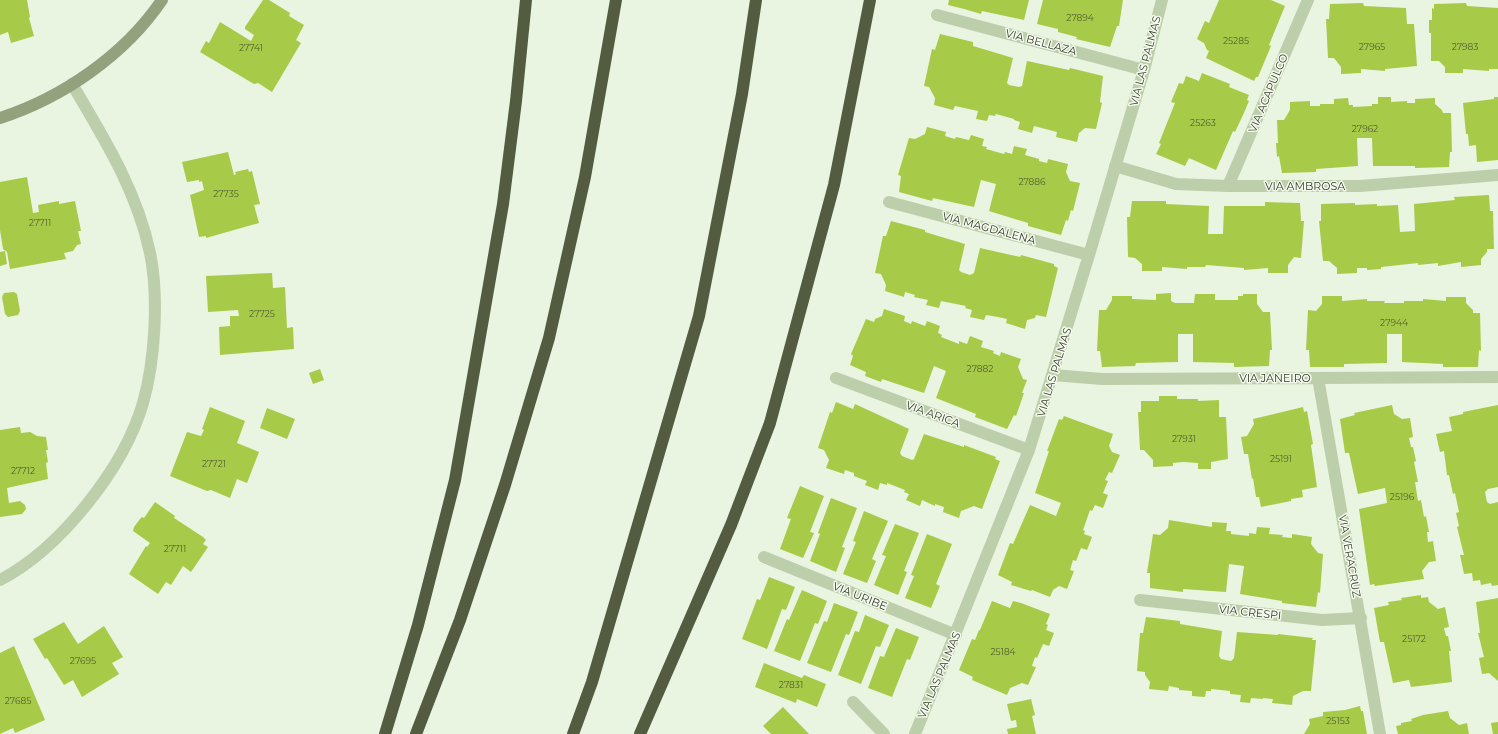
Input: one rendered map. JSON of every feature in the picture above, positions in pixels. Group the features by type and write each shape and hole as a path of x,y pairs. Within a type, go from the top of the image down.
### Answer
{"highway":[{"path":"385,734 418,625 455,480 503,204 516,101 526,0"},
{"path":"416,734 460,620 505,484 549,338 585,177 616,0"},
{"path":"573,734 592,682 699,316 742,94 756,0"},
{"path":"640,734 731,525 770,422 834,184 870,0"}],"street":[{"path":"0,118 72,84 130,38 162,0"},
{"name":"VIA LAS PALMAS","path":"915,734 1029,450 1144,70 1162,0"},
{"name":"VIA ACAPULCO","path":"1228,186 1308,0"},
{"name":"VIA BELLAZA","path":"937,15 1144,70"},
{"path":"0,580 57,539 98,490 126,445 143,403 154,350 155,307 150,254 137,206 120,166 72,84"},
{"name":"VIA AMBROSA","path":"1115,166 1176,184 1228,186 1360,186 1498,175"},
{"name":"VIA MAGDALENA","path":"889,202 1089,255"},
{"name":"VIA JANEIRO","path":"1053,374 1102,379 1498,377"},
{"name":"VIA ARICA","path":"836,378 1029,450"},
{"name":"VIA VERACRUZ","path":"1318,378 1380,734"},
{"name":"VIA URIBE","path":"764,557 956,635"},
{"name":"VIA CRESPI","path":"1140,600 1322,620 1361,618"},
{"path":"853,702 884,734"}],"building":[{"path":"0,0 27,0 29,18 34,36 11,43 8,32 0,35"},
{"path":"263,0 269,0 290,13 289,16 304,25 296,40 301,43 272,92 258,83 254,84 200,52 206,41 209,43 220,22 251,41 254,35 245,29 245,27"},
{"path":"949,0 1029,0 1024,20 982,11 981,14 948,5"},
{"path":"1043,0 1123,0 1119,26 1117,26 1110,47 1076,39 1077,37 1058,32 1058,29 1037,24"},
{"path":"1219,0 1271,0 1285,6 1269,45 1271,46 1258,77 1256,77 1254,81 1206,58 1209,51 1204,43 1197,39 1205,21 1209,23"},
{"path":"1363,3 1364,6 1406,8 1407,24 1414,24 1417,66 1385,69 1385,71 1361,69 1361,73 1341,74 1341,67 1334,58 1328,58 1326,19 1329,19 1330,4"},
{"path":"1466,3 1467,6 1498,8 1498,69 1489,69 1489,71 1463,69 1463,73 1445,73 1445,67 1439,61 1431,61 1431,33 1429,33 1429,20 1432,20 1432,8 1434,9 1434,4"},
{"path":"940,34 973,42 973,46 1013,58 1007,83 1009,85 1019,87 1022,86 1027,61 1069,70 1070,68 1103,76 1100,102 1102,103 1096,129 1085,128 1079,133 1077,142 1056,137 1057,132 1034,126 1032,133 1018,129 1020,122 996,114 995,116 989,115 987,121 976,119 978,111 955,106 953,110 934,105 935,98 929,87 924,86 932,49 935,50"},
{"path":"1202,73 1230,84 1229,87 1249,95 1247,100 1249,101 1243,115 1235,132 1233,131 1216,170 1189,158 1185,166 1156,154 1175,103 1171,102 1179,83 1183,84 1186,76 1199,81"},
{"path":"1378,97 1391,97 1391,102 1407,101 1407,103 1415,103 1415,99 1435,98 1435,104 1442,110 1443,113 1451,113 1452,152 1450,152 1449,167 1415,168 1415,166 1373,166 1372,138 1357,138 1358,166 1316,169 1316,172 1282,173 1279,156 1277,157 1277,120 1284,120 1290,110 1290,102 1310,101 1310,106 1320,106 1320,104 1334,104 1334,99 1348,98 1349,105 1353,105 1353,107 1372,106 1372,104 1378,104"},
{"path":"1494,97 1498,97 1498,160 1477,162 1476,145 1469,146 1468,134 1466,134 1463,103 1494,99"},
{"path":"927,127 946,132 945,136 955,139 956,137 969,140 971,135 984,139 982,146 987,147 986,149 1004,154 1005,152 1012,154 1014,146 1027,149 1025,155 1039,159 1039,161 1047,163 1048,159 1068,164 1066,172 1070,181 1080,183 1073,211 1071,210 1068,221 1066,220 1061,235 1028,226 1028,223 989,211 996,184 981,180 974,207 933,198 932,201 899,192 901,176 898,175 909,138 915,139 925,134"},
{"path":"228,152 234,175 236,174 235,172 248,169 249,172 252,171 260,204 254,205 259,223 206,238 206,236 199,237 190,195 204,190 202,181 187,182 182,162"},
{"path":"27,177 33,213 39,212 38,205 59,201 59,204 75,201 81,231 78,231 81,244 77,245 73,251 64,253 66,259 10,269 7,252 3,249 0,230 0,182"},
{"path":"1489,195 1490,211 1493,211 1494,249 1487,249 1487,252 1481,259 1481,265 1461,267 1461,262 1438,266 1438,263 1418,265 1418,263 1381,267 1381,269 1367,270 1367,268 1357,268 1357,273 1337,274 1337,268 1329,261 1323,261 1319,221 1321,221 1321,204 1355,203 1355,205 1398,205 1400,232 1415,231 1414,204 1455,200 1454,197"},
{"path":"1132,201 1166,201 1166,204 1209,206 1208,234 1223,234 1224,206 1265,206 1265,202 1300,203 1301,221 1304,221 1301,258 1294,257 1288,265 1288,273 1268,273 1268,268 1244,270 1244,268 1206,265 1205,267 1187,267 1187,269 1162,267 1162,271 1142,271 1142,264 1135,258 1128,257 1127,217 1130,217"},
{"path":"891,221 925,230 925,232 965,244 959,270 970,275 974,273 980,248 1020,257 1021,255 1054,264 1054,266 1058,268 1046,317 1036,315 1035,318 1027,320 1025,329 1006,323 1007,319 998,317 986,315 984,320 970,317 972,310 965,308 966,306 941,301 939,308 926,305 928,300 914,297 915,295 905,292 904,297 885,291 886,285 881,274 875,273 883,236 886,236"},
{"path":"5,251 7,264 0,266 0,252"},
{"path":"272,273 273,288 285,287 287,328 293,327 294,349 220,355 219,327 230,326 230,316 239,316 238,310 208,312 206,276"},
{"path":"14,292 17,294 20,311 18,315 8,317 5,314 2,297 4,293"},
{"path":"1171,293 1171,301 1175,303 1194,303 1195,294 1215,294 1215,300 1238,300 1238,296 1243,296 1243,294 1257,294 1257,304 1263,312 1270,312 1272,350 1270,350 1269,366 1234,367 1234,363 1193,362 1193,334 1178,334 1178,362 1136,363 1135,366 1102,367 1100,351 1097,351 1099,310 1106,310 1112,300 1112,296 1132,296 1132,299 1156,300 1156,294"},
{"path":"1322,296 1342,296 1342,301 1367,299 1367,301 1385,301 1384,303 1404,303 1404,301 1423,301 1423,299 1446,301 1446,297 1466,297 1466,303 1473,310 1473,313 1480,313 1481,351 1479,350 1478,367 1443,367 1443,364 1402,362 1402,334 1387,334 1387,363 1344,364 1344,367 1310,367 1309,350 1306,350 1308,310 1316,311 1322,304"},
{"path":"884,309 905,316 904,321 911,324 912,321 925,326 927,321 940,326 938,333 942,335 941,337 959,344 959,341 967,344 970,336 983,341 981,347 994,351 993,353 1000,356 1001,352 1021,359 1018,367 1023,379 1027,380 1016,416 1014,415 1007,429 975,417 976,414 936,398 946,371 934,366 924,393 882,379 881,382 865,376 866,372 850,365 853,356 851,354 866,319 874,322 875,319 882,316"},
{"path":"320,369 324,380 313,384 309,373"},
{"path":"1159,396 1177,396 1177,399 1198,399 1198,401 1219,400 1219,417 1226,417 1228,459 1211,462 1211,469 1198,469 1198,463 1183,462 1173,463 1173,466 1153,467 1153,460 1144,450 1140,450 1138,412 1141,412 1141,401 1159,401"},
{"path":"836,402 853,409 855,404 909,429 900,453 902,456 912,460 914,459 924,434 964,447 964,445 996,457 995,459 1000,461 982,509 974,506 961,511 959,518 943,512 944,507 935,504 935,506 922,500 920,506 906,500 909,494 904,492 905,490 887,483 887,485 880,483 878,490 865,485 867,481 854,476 854,473 845,470 844,474 826,468 829,460 824,450 818,448 830,412 832,413"},
{"path":"1392,405 1394,414 1402,419 1410,418 1413,437 1409,438 1411,447 1413,447 1416,461 1414,462 1418,482 1415,482 1418,501 1421,500 1424,517 1426,516 1429,532 1427,532 1428,542 1433,541 1436,561 1429,562 1422,571 1424,579 1375,586 1374,584 1370,585 1359,509 1387,503 1385,488 1358,494 1349,453 1345,453 1340,419 1355,415 1354,413"},
{"path":"1498,405 1498,487 1488,489 1485,492 1487,502 1490,504 1498,502 1498,585 1492,586 1491,583 1481,585 1480,580 1473,581 1472,573 1464,574 1460,555 1464,555 1457,527 1459,526 1456,513 1459,512 1455,493 1453,494 1449,475 1447,475 1444,451 1440,452 1436,434 1452,431 1449,417 1463,414 1463,412"},
{"path":"210,407 245,421 237,443 259,452 247,483 237,479 230,498 211,490 207,491 170,476 187,432 201,436"},
{"path":"1303,407 1304,412 1307,411 1313,444 1311,445 1317,487 1302,490 1303,497 1261,507 1259,497 1256,497 1248,454 1244,454 1241,437 1247,436 1254,424 1253,419"},
{"path":"267,408 295,419 287,439 260,428"},
{"path":"1064,416 1113,434 1109,446 1112,452 1120,455 1112,473 1109,472 1105,480 1108,481 1103,493 1108,495 1103,508 1095,505 1092,511 1090,510 1083,530 1085,531 1084,534 1092,537 1087,550 1081,548 1076,561 1073,560 1070,570 1074,571 1067,589 1059,586 1053,590 1050,597 1032,590 1031,591 1011,585 1012,582 998,575 1010,543 1013,544 1030,505 1056,516 1061,503 1035,493 1049,451 1047,451 1059,419 1062,420"},
{"path":"20,427 21,433 30,432 37,436 46,437 48,450 46,450 48,462 46,463 48,479 7,488 9,503 20,501 25,505 26,509 22,514 0,517 0,430"},
{"path":"800,486 824,496 810,532 814,533 803,558 780,549 791,519 787,518"},
{"path":"831,498 857,508 842,547 845,548 836,572 810,561 820,534 818,533"},
{"path":"155,502 175,516 174,518 203,537 206,540 203,544 208,547 191,572 183,566 171,585 166,582 158,594 129,574 146,546 147,547 150,543 133,531 134,527 142,517 144,518"},
{"path":"864,511 888,521 872,559 876,561 867,583 843,574 856,542 853,541"},
{"path":"1169,520 1212,527 1212,522 1227,523 1226,531 1231,531 1231,534 1249,536 1249,533 1256,534 1257,527 1270,528 1269,534 1283,535 1282,537 1292,538 1292,534 1312,537 1311,544 1318,553 1323,554 1320,593 1318,592 1316,607 1282,603 1282,601 1240,594 1244,566 1229,564 1226,592 1183,589 1183,592 1150,588 1150,573 1147,573 1153,534 1160,535 1168,528"},
{"path":"895,524 919,533 904,571 907,572 898,595 874,585 886,556 882,555"},
{"path":"927,534 952,544 936,584 940,586 931,608 905,598 914,576 911,575"},
{"path":"769,577 795,587 786,610 782,609 767,649 742,639 757,599 760,600"},
{"path":"802,590 827,601 818,624 815,623 800,661 774,651 787,619 789,620"},
{"path":"1421,595 1421,598 1428,597 1429,602 1438,609 1445,607 1449,627 1444,628 1446,636 1448,636 1451,651 1449,651 1452,682 1411,687 1409,680 1393,683 1384,642 1380,642 1374,608 1389,605 1388,602 1402,600 1401,598"},
{"path":"1498,598 1498,681 1489,673 1482,674 1479,658 1484,657 1478,633 1480,633 1476,602"},
{"path":"992,601 1010,608 1013,601 1050,614 1046,624 1048,625 1046,630 1054,633 1049,646 1043,644 1037,658 1035,657 1032,666 1036,667 1028,685 1022,683 1010,688 1007,695 972,680 973,677 959,670 972,639 975,640 980,630"},
{"path":"834,603 858,612 849,635 846,634 831,672 807,663 824,621 827,622"},
{"path":"865,615 889,625 880,647 876,646 861,684 838,675 855,631 859,632"},
{"path":"1146,617 1180,621 1180,624 1222,631 1219,656 1221,659 1231,661 1234,658 1237,632 1278,634 1313,638 1312,640 1316,640 1311,691 1303,691 1293,696 1292,705 1272,703 1273,699 1263,698 1251,698 1250,703 1240,702 1241,695 1230,694 1230,691 1211,689 1211,691 1206,691 1205,697 1192,696 1192,691 1179,690 1179,688 1169,686 1168,691 1149,689 1150,682 1145,675 1145,672 1137,671 1140,633 1143,633"},
{"path":"64,622 78,644 104,626 123,657 112,663 119,674 82,697 73,680 64,685 47,658 45,659 33,639"},
{"path":"896,628 919,637 910,660 907,659 892,697 868,688 880,656 884,657"},
{"path":"14,646 45,720 15,733 13,728 0,734 0,653"},
{"path":"764,663 802,678 804,675 826,684 817,707 797,699 796,703 755,687"},
{"path":"1031,699 1035,715 1032,716 1036,734 1008,734 1007,729 1017,727 1016,720 1011,721 1007,704"},
{"path":"1360,706 1361,711 1363,711 1367,734 1304,734 1310,724 1309,719 1323,716 1323,712 1345,710"},
{"path":"783,707 809,734 771,734 763,726"},
{"path":"1448,711 1450,718 1459,725 1467,723 1469,734 1398,734 1396,726 1401,725 1401,723 1412,721 1411,719 1423,715"},
{"path":"1498,722 1498,734 1493,734 1491,723"}]}
